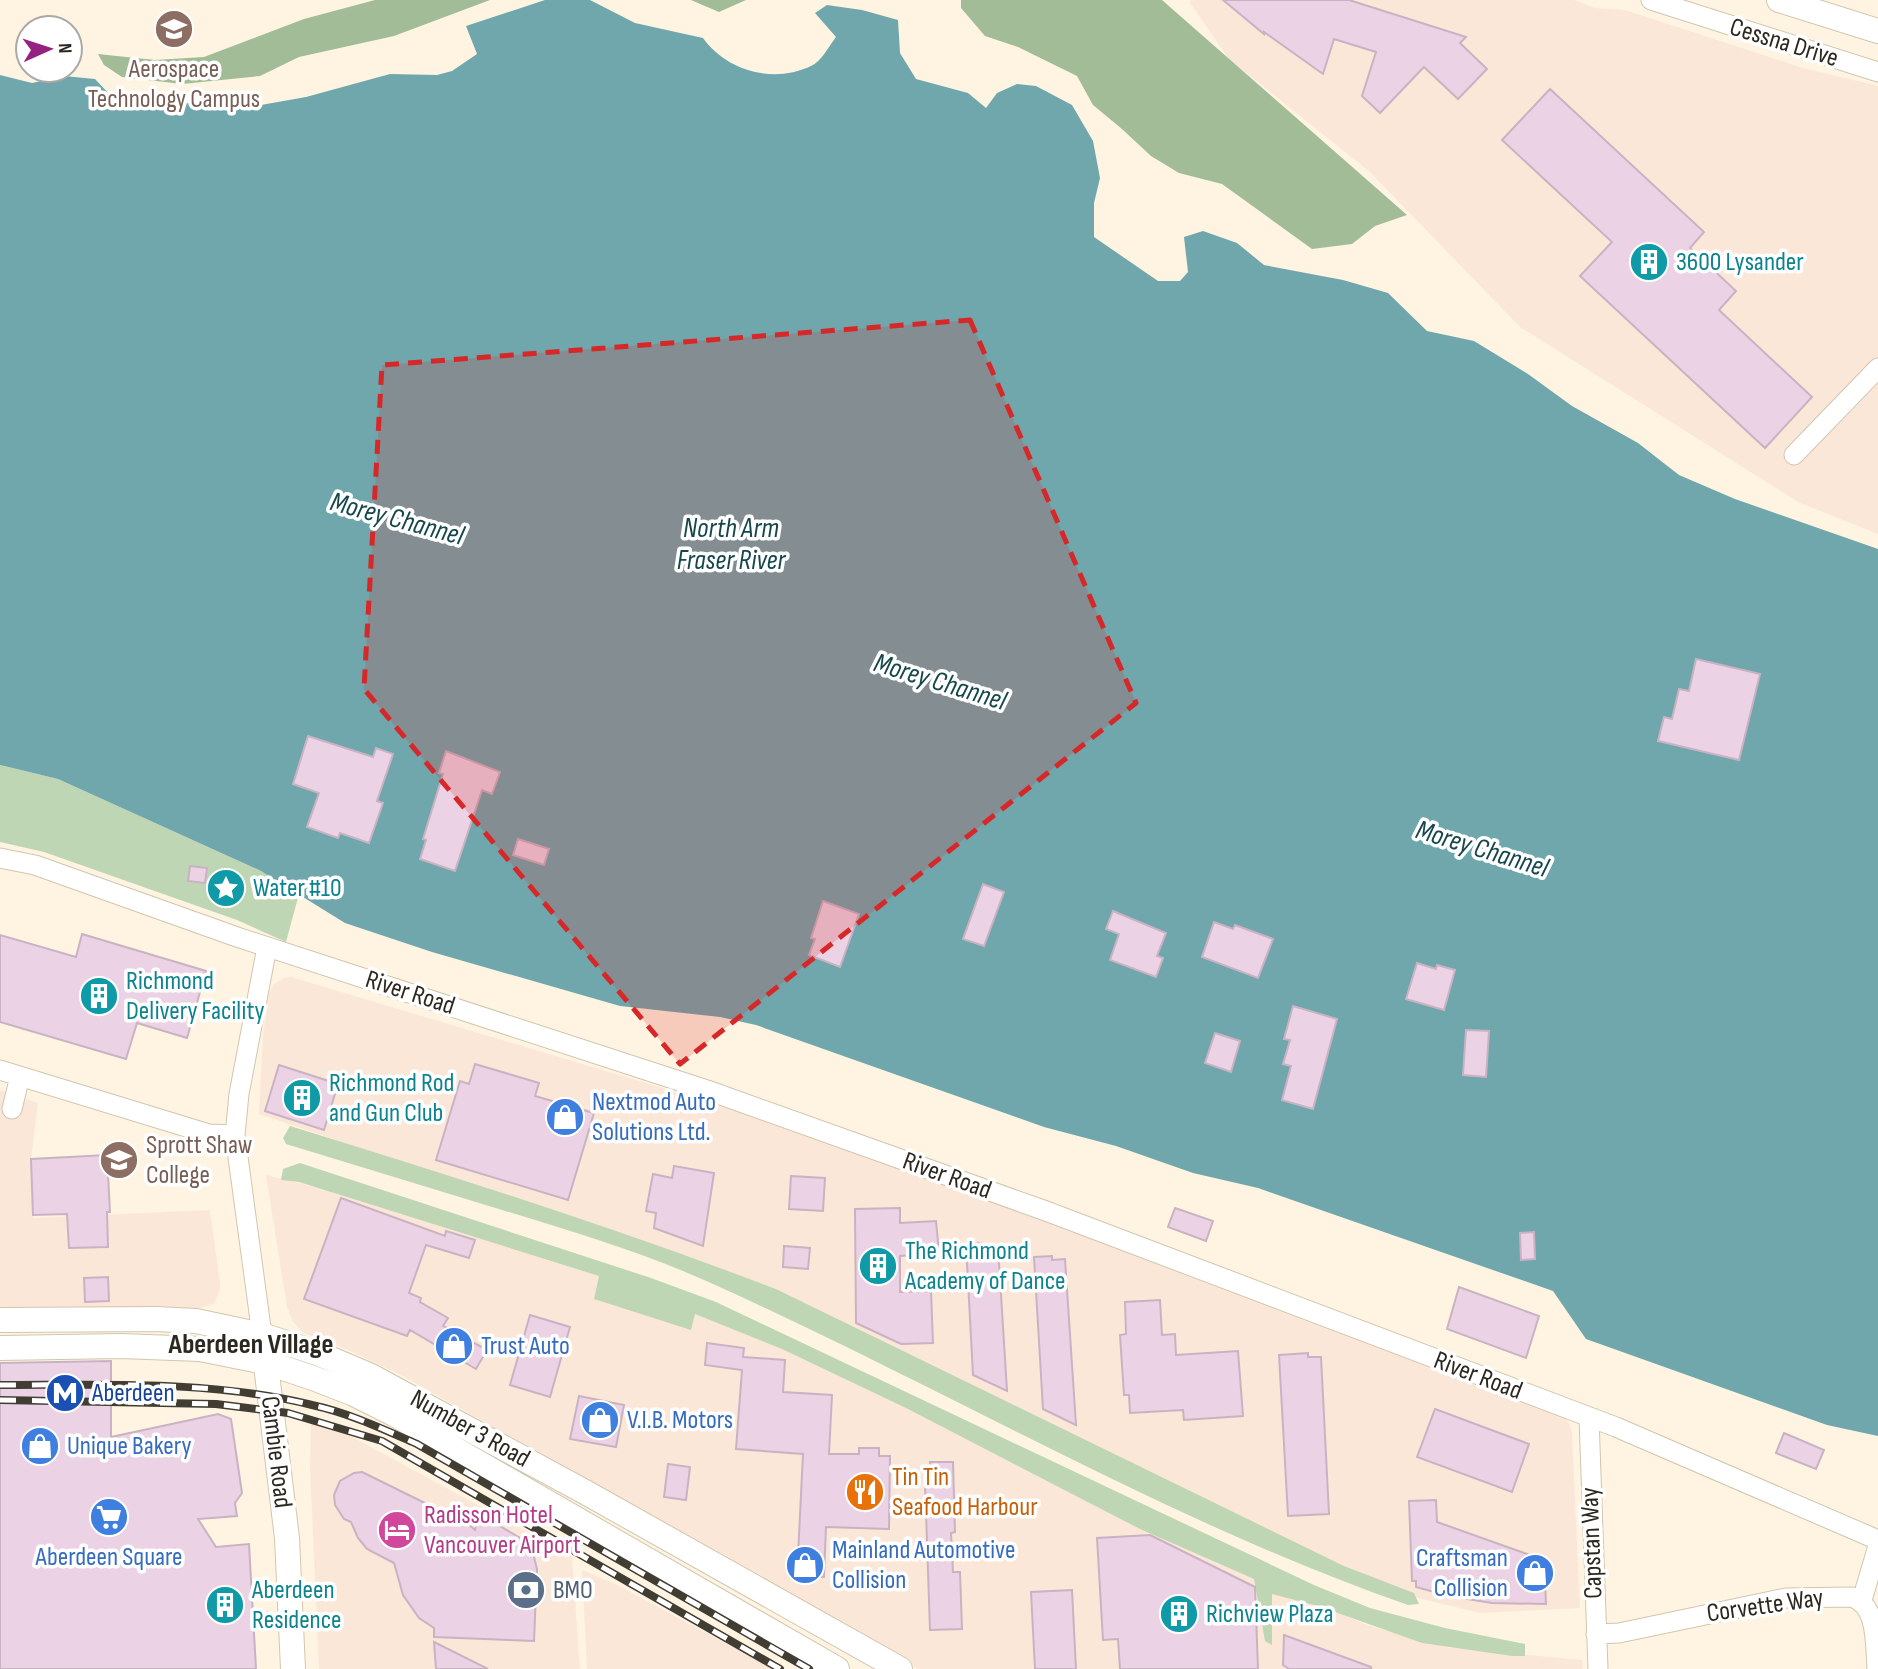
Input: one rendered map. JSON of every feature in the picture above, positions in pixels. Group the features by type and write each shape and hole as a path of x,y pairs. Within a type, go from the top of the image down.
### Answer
{"main road":[{"path":"1779,0 1878,31"},
{"name":"Number 3 Road","path":"0,1320 156,1319 214,1324 262,1335 317,1353 371,1376 597,1499 859,1659 900,1669"},
{"name":"Cambie Road","path":"262,1335 287,1538 293,1669"},
{"name":"Number 3 Road","path":"0,1348 121,1346 200,1349 265,1362 354,1394 394,1414 836,1669"}],"street":[{"name":"Cessna Drive","path":"1651,0 1878,72"},
{"path":"1794,455 1878,368"},
{"name":"River Road","path":"0,858 35,865 267,947 723,1096 1037,1208 1616,1427 1878,1540"},
{"name":"Cambie Road","path":"262,1335 235,1135 239,1094 267,947"},
{"path":"0,1070 209,1134 235,1135"},
{"path":"12,1109 20,1076"},
{"name":"Capstan Way","path":"1589,1418 1598,1669"},
{"path":"1862,1600 1878,1546"},
{"name":"Corvette Way","path":"1596,1634 1619,1633 1786,1598 1840,1596 1862,1600 1873,1614 1877,1669"}],"highlighted area":[{"path":"970,320 1136,703 680,1064 364,689 382,365"}],"shaded area":[{"path":"1191,0 1574,0 1595,8 1625,10 1803,68 1878,86 1878,534 1800,503 1520,327 1370,172 1229,59 1190,3"},
{"path":"291,977 706,1101 792,1130 1026,1214 1563,1416 1572,1433 1580,1608 1480,1613 1389,1591 744,1278 259,1114 263,1035 269,993 274,984"},
{"path":"0,1090 38,1103 31,1159 33,1218 210,1210 220,1283 214,1304 192,1310 0,1311"},
{"path":"266,1175 491,1231 777,1342 1169,1539 1367,1625 1446,1647 1582,1660 1583,1669 918,1669 403,1376 304,1333 293,1322 287,1307"},
{"path":"311,1423 347,1434 572,1556 580,1669 319,1669 310,1467"},
{"path":"582,1570 615,1584 774,1669 587,1669"}],"green space":[{"path":"375,0 490,0 394,36 299,57 260,76 182,84 122,77 104,65 98,54 155,60 204,57 304,19"},
{"path":"691,0 746,0 719,12"},
{"path":"961,0 1162,0 1407,215 1375,226 1352,244 1312,249 1222,184 1179,173 1151,156 1093,105 1077,76 1018,47 985,36 961,8"},
{"path":"0,765 58,779 261,871 299,894 286,942 237,920 44,852 0,842"},
{"path":"290,1126 534,1203 776,1289 1344,1566 1414,1593 1419,1604 1408,1605 1317,1571 1228,1533 704,1280 579,1234 286,1144 283,1138"},
{"path":"300,1163 651,1278 716,1302 1314,1585 1370,1608 1445,1628 1525,1644 1525,1656 1422,1643 1318,1606 1272,1594 1272,1645 1265,1641 1254,1579 1140,1529 906,1408 782,1349 695,1314 691,1330 594,1299 599,1276 299,1182 281,1180 283,1169"}],"water":[{"name":"North Arm Fraser River","path":"545,0 590,0 635,23 703,38 725,59 738,66 766,74 781,74 815,64 836,37 815,13 827,5 862,10 898,20 900,53 916,79 968,93 986,108 997,93 1017,84 1036,86 1072,105 1093,141 1100,178 1094,203 1094,237 1158,281 1180,281 1188,272 1184,237 1203,231 1237,243 1264,265 1343,280 1388,293 1427,331 1474,341 1528,374 1572,406 1638,443 1679,475 1735,499 1878,549 1878,1436 1827,1425 1586,1339 1553,1291 1258,1188 1193,1173 1116,1146 1044,1127 756,1025 720,1017 620,1006 432,952 345,923 261,871 58,779 0,765 0,75 14,78 14,84 84,84 84,78 95,79 112,97 143,106 208,102 261,105 306,97 390,74 437,75 452,71 477,54 466,26"}],"building":[{"path":"1223,0 1349,0 1466,37 1460,43 1487,69 1458,99 1424,67 1380,113 1362,96 1376,52 1334,39 1323,74 1264,34"},
{"name":"3600 Lysander","path":"1550,89 1704,232 1690,248 1736,291 1719,310 1812,397 1765,448 1580,276 1612,242 1502,140"},
{"path":"1696,659 1760,674 1739,760 1658,741 1664,717 1672,719 1679,689 1689,691"},
{"path":"308,736 373,757 376,748 393,754 377,801 383,803 369,843 340,833 338,838 307,827 319,793 293,784"},
{"path":"446,751 500,772 492,794 482,790 455,871 420,859 426,840 423,839 443,774 439,773"},
{"path":"518,839 549,849 544,865 513,855"},
{"path":"190,866 207,868 205,883 188,881"},
{"path":"983,884 1004,892 984,946 963,939"},
{"path":"823,901 859,914 840,967 809,955 815,939 811,938"},
{"path":"1113,911 1166,933 1157,956 1163,958 1156,977 1110,960 1119,934 1106,929"},
{"path":"1214,922 1233,929 1235,925 1273,939 1258,978 1202,957"},
{"name":"Richmond Delivery Facility","path":"82,934 206,971 187,1038 137,1023 126,1059 0,1022 0,935 76,957"},
{"path":"1417,963 1436,969 1437,965 1455,970 1444,1010 1406,999"},
{"path":"1293,1006 1337,1019 1313,1109 1282,1100 1291,1066 1283,1064 1290,1040 1284,1039"},
{"path":"1466,1030 1489,1031 1486,1077 1463,1075"},
{"path":"1215,1033 1240,1041 1231,1072 1205,1063"},
{"path":"475,1064 539,1083 535,1096 594,1113 568,1200 436,1160 460,1081 469,1084"},
{"name":"Richmond Rod and Gun Club","path":"279,1065 338,1084 324,1130 265,1111"},
{"path":"107,1155 110,1212 107,1212 108,1247 69,1248 67,1214 33,1215 31,1159"},
{"path":"674,1166 714,1173 703,1246 654,1228 656,1213 646,1211 653,1174 672,1178"},
{"path":"791,1176 825,1178 823,1211 789,1209"},
{"path":"341,1198 445,1236 446,1231 475,1240 469,1258 426,1245 409,1293 421,1298 420,1302 448,1318 443,1326 487,1350 476,1369 410,1330 407,1336 304,1299"},
{"name":"The Richmond Academy of Dance","path":"900,1208 900,1223 936,1221 939,1253 900,1256 900,1292 931,1291 933,1343 901,1344 856,1323 855,1209"},
{"path":"1175,1208 1213,1221 1206,1241 1168,1227"},
{"path":"1534,1232 1535,1259 1521,1260 1520,1233"},
{"path":"982,1243 982,1247 998,1246 1007,1391 973,1375 966,1244"},
{"path":"784,1246 810,1248 808,1269 783,1267"},
{"path":"1052,1256 1052,1260 1065,1259 1076,1425 1043,1409 1034,1257"},
{"path":"108,1277 109,1301 85,1302 84,1278"},
{"path":"1459,1287 1539,1316 1526,1358 1447,1329"},
{"path":"1160,1300 1162,1335 1175,1334 1176,1355 1238,1351 1243,1416 1184,1420 1183,1410 1130,1413 1129,1395 1124,1395 1120,1335 1126,1334 1125,1302"},
{"path":"530,1315 570,1327 550,1397 510,1385"},
{"path":"707,1343 744,1348 743,1357 785,1360 783,1392 832,1395 829,1454 859,1454 859,1448 879,1448 879,1456 890,1456 889,1529 826,1527 824,1577 797,1576 803,1454 736,1449 742,1370 705,1365"},
{"path":"1308,1353 1308,1357 1321,1357 1329,1514 1288,1516 1279,1355"},
{"path":"111,1361 111,1437 218,1414 231,1419 242,1493 235,1503 237,1516 198,1519 216,1547 249,1544 256,1669 0,1669 0,1363"},
{"path":"579,1396 624,1405 616,1447 570,1439"},
{"path":"1435,1409 1529,1444 1512,1492 1417,1457"},
{"path":"1784,1433 1824,1450 1816,1469 1776,1453"},
{"path":"930,1462 953,1462 953,1572 960,1572 962,1629 930,1630 925,1483 931,1483"},
{"path":"668,1464 690,1467 686,1500 664,1497"},
{"path":"362,1472 437,1509 452,1510 475,1530 479,1514 522,1539 533,1553 537,1569 534,1641 434,1637 434,1628 419,1618 403,1595 394,1563 367,1549 358,1538 351,1522 344,1519 335,1505 334,1495 340,1481 354,1473"},
{"path":"1436,1500 1437,1522 1544,1560 1546,1604 1492,1603 1416,1587 1416,1581 1412,1581 1409,1501"},
{"name":"Richview Plaza","path":"1150,1535 1255,1587 1258,1669 1120,1669 1118,1639 1103,1640 1097,1538"},
{"path":"1072,1590 1076,1669 1035,1669 1031,1592"},
{"path":"1284,1635 1371,1669 1289,1669 1283,1665"},
{"path":"434,1642 488,1669 436,1669"}],"railway":[{"path":"0,1385 118,1385 235,1391 326,1408 353,1417 417,1444 809,1669"},
{"path":"0,1400 216,1404 288,1413 382,1441 780,1669"}],"place":[{"name":"Aerospace Technology Campus","path":"174,29"},
{"name":"3600 Lysander","path":"1649,262"},
{"name":"Water #10","path":"226,888"},
{"name":"Richmond Delivery Facility","path":"99,996"},
{"name":"Richmond Rod and Gun Club","path":"302,1098"},
{"name":"Nextmod Auto Solutions Ltd.","path":"565,1117"},
{"name":"Sprott Shaw College","path":"119,1160"},
{"name":"The Richmond Academy of Dance","path":"878,1266"},
{"name":"Trust Auto","path":"454,1346"},
{"name":"Aberdeen","path":"65,1393"},
{"name":"V.I.B. Motors","path":"600,1420"},
{"name":"Unique Bakery","path":"40,1446"},
{"name":"Tin Tin Seafood Harbour","path":"865,1492"},
{"name":"Aberdeen Square","path":"109,1517"},
{"name":"Radisson Hotel Vancouver Airport","path":"397,1530"},
{"name":"Mainland Automotive Collision","path":"805,1565"},
{"name":"Craftsman Collision","path":"1535,1573"},
{"name":"BMO","path":"526,1590"},
{"name":"Aberdeen Residence","path":"225,1605"},
{"name":"Richview Plaza","path":"1179,1614"}],"district":[{"name":"Aberdeen Village","path":"251,1344"}],"water label":[{"name":"Morey Channel","path":"397,519"},
{"name":"Morey Channel","path":"940,682"},
{"name":"Morey Channel","path":"1482,849"}]}
